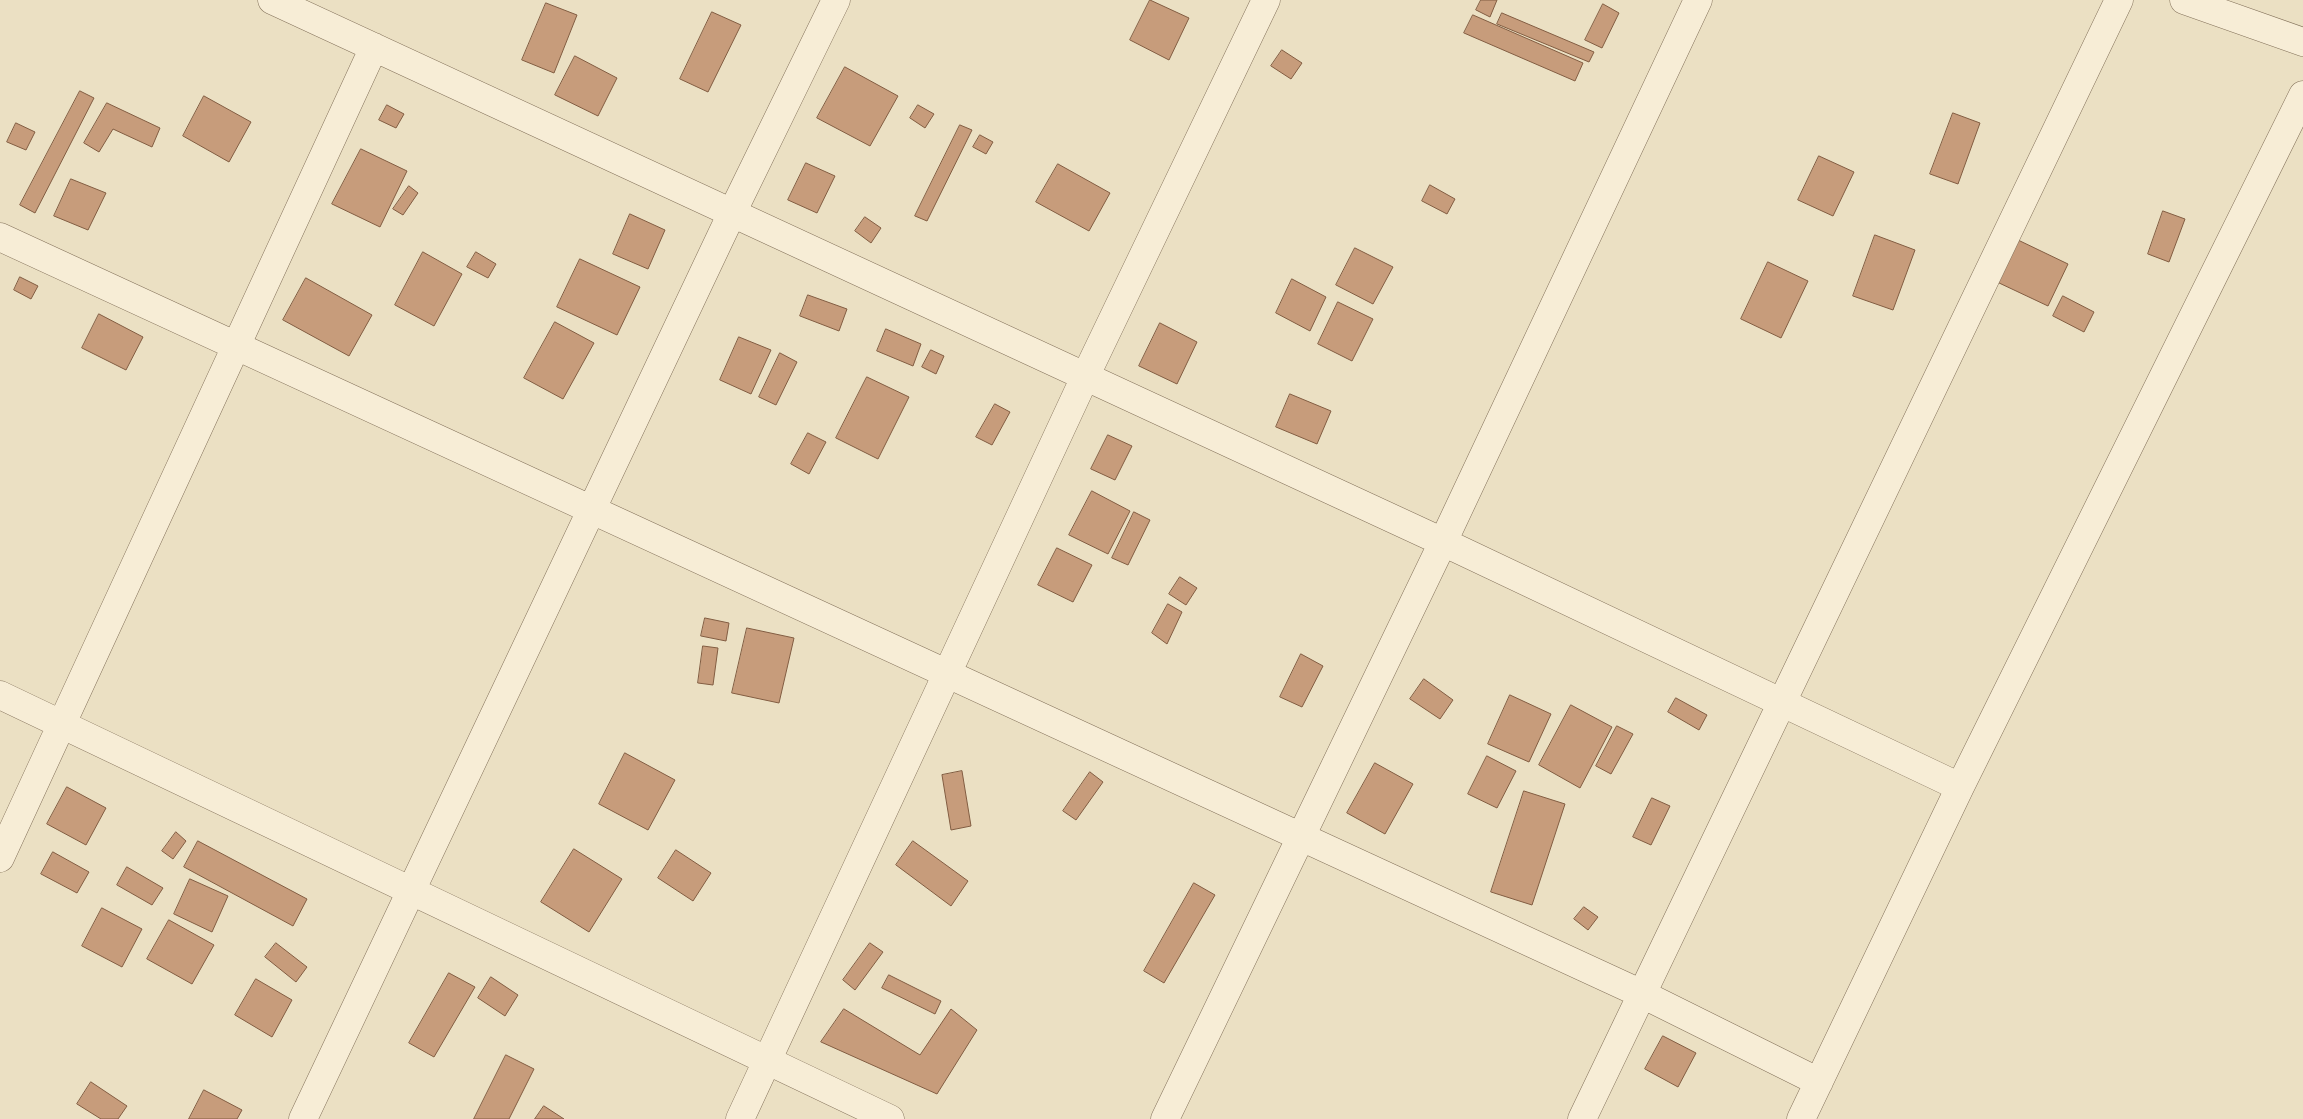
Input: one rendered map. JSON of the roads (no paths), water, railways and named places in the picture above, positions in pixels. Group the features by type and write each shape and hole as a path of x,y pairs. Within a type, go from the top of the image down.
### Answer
{"street":[{"path":"272,0 1443,542 1780,704 1960,787"},
{"path":"303,1119 732,213 836,0"},
{"path":"740,1119 1085,377 1266,0"},
{"path":"1165,1119 1443,542 1698,0"},
{"path":"1582,1119 2119,0"},
{"path":"2184,0 2303,42"},
{"path":"0,858 374,47"},
{"path":"1802,1119 1960,787 2303,95"},
{"path":"0,237 1300,838 1642,994 1819,1082"},
{"path":"0,695 890,1119"}]}
